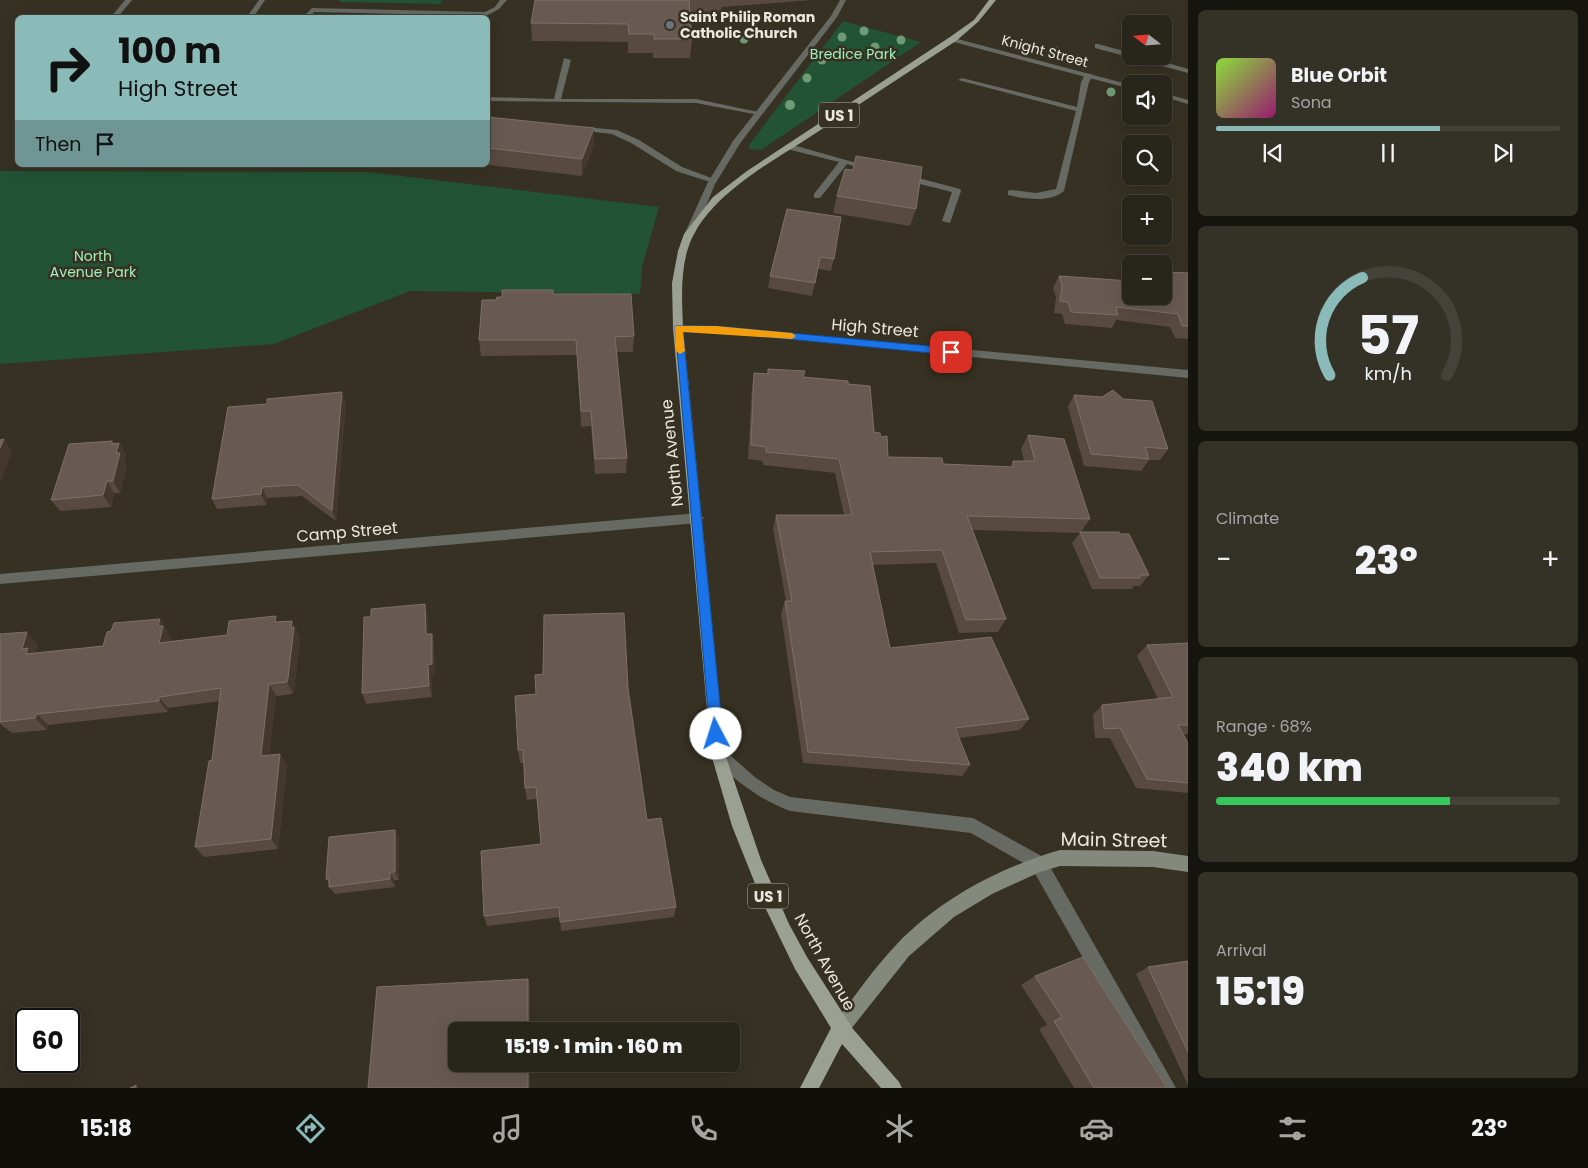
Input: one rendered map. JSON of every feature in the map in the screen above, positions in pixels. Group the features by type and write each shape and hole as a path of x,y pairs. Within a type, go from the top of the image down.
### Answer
{"main road":[{"name":"North Avenue","path":"841,1028 793,948 756,869 734,812 718,754 698,518 678,328 678,270 689,234 716,199 750,173 953,39 976,21 993,0"},
{"name":"Main Street","path":"808,1088 841,1028 903,950 948,911 986,888 1039,864 1060,858 1153,860 1188,864"},
{"name":"US 1","path":"841,1028 893,1088"}],"street":[{"path":"115,15 129,0"},
{"path":"251,15 262,0"},
{"path":"308,15 319,0"},
{"path":"312,10 486,14 497,8 504,0"},
{"path":"689,234 713,180 737,141 835,16 843,0"},
{"name":"Knight Street","path":"953,39 1122,84"},
{"path":"1098,46 1122,53"},
{"path":"557,101 567,60"},
{"path":"1167,65 1188,71"},
{"path":"1011,193 1035,197 1048,196 1060,190 1085,82 1089,75"},
{"path":"962,80 1080,110"},
{"path":"1172,97 1188,102"},
{"path":"490,99 696,101 759,113"},
{"path":"564,128 614,132 636,142 679,169 713,180"},
{"path":"790,148 882,172"},
{"path":"818,196 844,162"},
{"path":"891,174 957,191 947,221"},
{"name":"High Street","path":"678,328 716,329 1188,374"},
{"name":"Camp Street","path":"0,579 698,518"},
{"path":"718,754 752,787 771,798 790,804 973,826 1039,864 1166,1088"}],"green space":[{"path":"340,0 442,0 440,4 339,2"},
{"name":"Bredice Park","path":"843,21 921,42 770,144 760,150 749,149 749,145"},
{"name":"North Avenue Park","path":"0,171 368,172 659,207 642,267 640,294 410,291 274,344 0,364"}],"building":[{"path":"535,0 689,0 692,39 654,39 654,34 629,34 628,24 531,23"},
{"path":"490,117 594,128 582,159 490,148"},
{"path":"856,156 922,167 916,209 837,196 845,169 853,170"},
{"path":"787,209 841,217 834,259 820,257 815,283 770,276"},
{"path":"1172,272 1188,273 1188,326 1182,326 1178,314 1116,307 1118,315 1071,312 1068,302 1060,301 1062,285 1059,276 1122,280 1122,305 1172,305"},
{"path":"502,290 553,290 553,294 631,294 634,336 615,337 627,458 595,459 591,411 581,411 576,340 479,340 482,300 496,300 497,297 502,297"},
{"path":"768,369 805,371 803,377 848,381 848,384 870,386 874,432 880,433 881,437 887,436 888,457 942,458 943,464 1014,467 1013,461 1035,461 1028,435 1064,439 1090,519 967,516 1006,619 966,620 942,550 870,552 890,648 991,637 1029,719 955,728 970,765 808,752 785,601 792,601 776,515 852,515 839,459 766,452 766,447 751,445 754,373 768,374"},
{"path":"1113,390 1123,399 1152,401 1168,449 1145,447 1149,459 1091,454 1074,395 1102,397"},
{"path":"342,392 332,511 298,485 262,487 261,494 212,499 228,407 267,404 267,399"},
{"path":"4,439 0,448 0,440"},
{"path":"112,441 112,444 119,443 116,453 120,453 113,481 107,481 103,495 51,500 69,444"},
{"path":"1080,532 1119,532 1120,534 1129,534 1149,575 1140,575 1140,578 1100,578"},
{"path":"425,604 426,634 432,634 432,664 428,665 429,686 362,693 364,617 371,617 371,609"},
{"path":"624,613 628,688 647,820 661,818 676,907 560,922 559,907 484,916 481,851 541,844 536,787 525,788 523,750 518,750 515,696 536,694 535,675 543,674 544,615"},
{"path":"276,616 275,622 292,621 291,628 294,627 287,682 269,684 261,756 280,754 271,839 195,847 209,761 212,760 221,688 159,697 159,701 37,714 35,718 0,722 0,634 27,632 22,649 28,648 26,654 103,646 107,632 111,631 114,623 160,619 158,626 163,626 159,643 227,635 229,621"},
{"path":"1188,643 1188,725 1178,725 1188,743 1188,783 1147,779 1120,728 1104,729 1102,705 1173,697 1147,645"},
{"path":"395,830 395,872 390,872 390,879 329,887 329,879 326,879 329,837"},
{"path":"1083,957 1167,1088 1094,1088 1054,1021 1062,1017 1035,976"},
{"path":"1188,961 1188,1052 1148,967"},
{"path":"528,979 528,1022 448,1022 448,1072 528,1072 528,1088 368,1088 377,987"}],"slow traffic":[{"path":"680,351 678,328 716,329 792,336"}],"place":[{"name":"Saint Philip Roman Catholic Church","path":"670,25"}],"route":[{"path":"716,734 698,518 678,328 716,329 951,352"}]}
